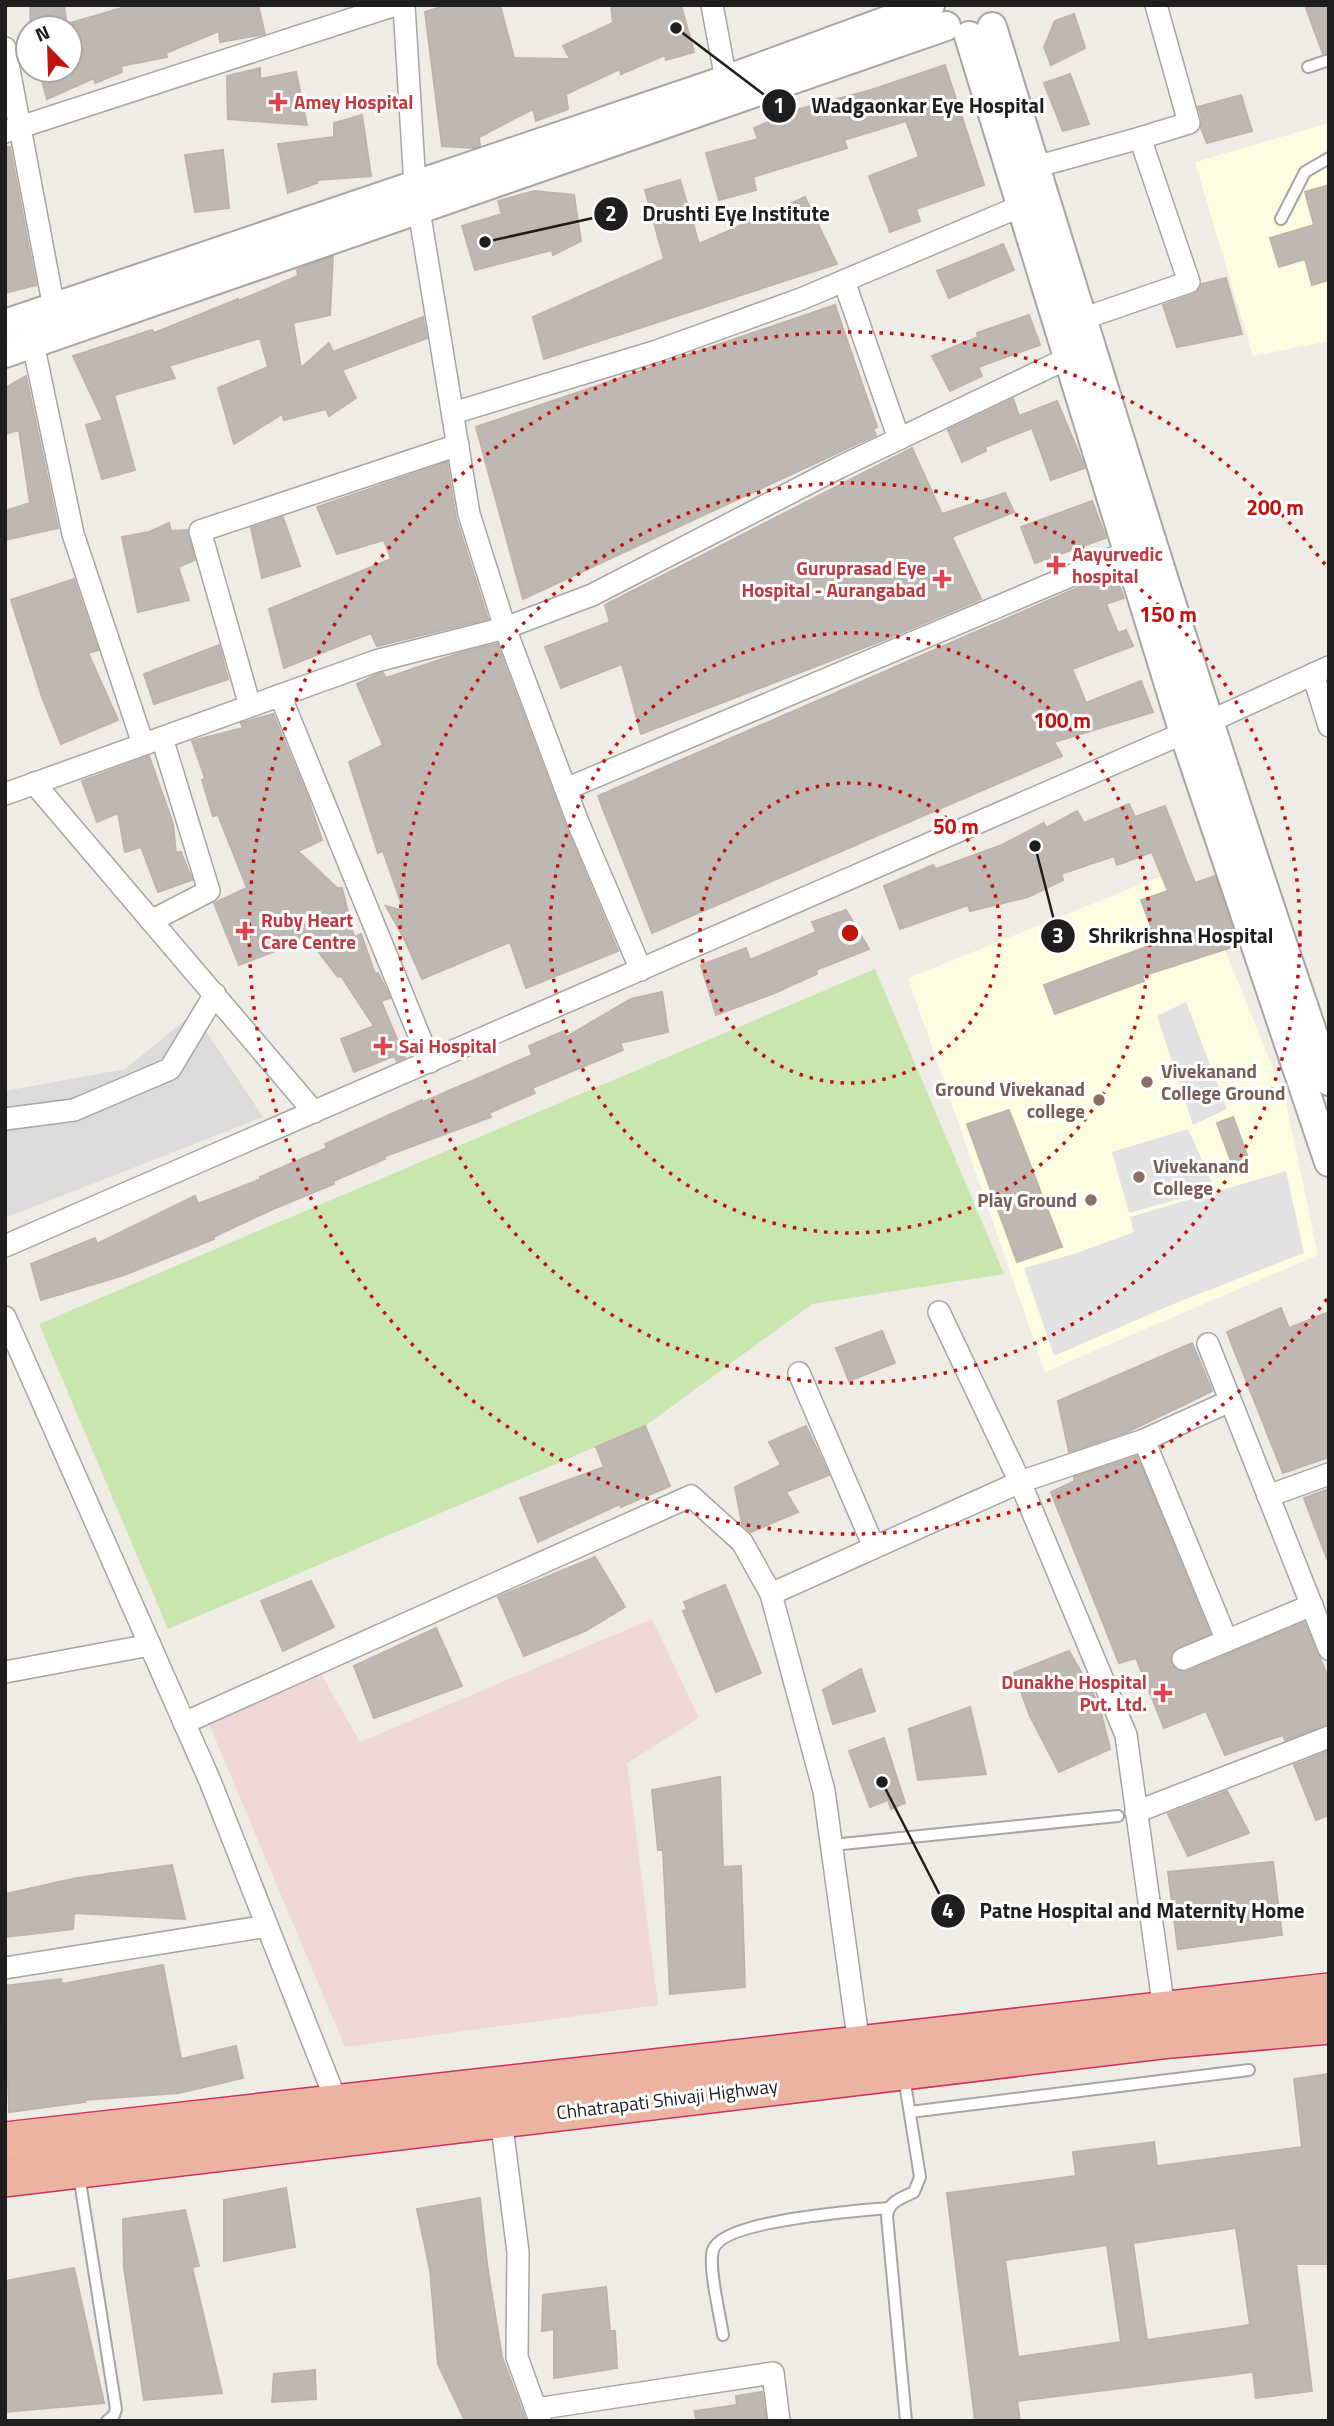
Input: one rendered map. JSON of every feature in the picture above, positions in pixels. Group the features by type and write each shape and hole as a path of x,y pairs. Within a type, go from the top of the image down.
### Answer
{"highway":[{"name":"Chhatrapati Shivaji Highway","path":"5,2141 1329,1992"},
{"name":"Chhatrapati Shivaji Highway","path":"5,2178 1171,2039 1329,2025"}],"street":[{"path":"13,130 395,5"},
{"path":"404,5 417,197 469,513 505,628 566,789 640,970"},
{"path":"712,5 726,80"},
{"path":"1035,167 1189,123 1156,5"},
{"path":"5,324 417,197 963,17"},
{"path":"5,353 726,80 963,17"},
{"path":"963,17 1035,167 1082,319 1196,727 1329,1161"},
{"path":"963,17 1127,552 1256,872 1329,1081"},
{"path":"5,48 13,130 54,309"},
{"path":"1082,319 1189,282 1140,138"},
{"path":"453,413 657,351 801,299 1021,206"},
{"path":"844,281 899,439"},
{"path":"33,343 74,534 209,891 151,920"},
{"path":"5,794 376,661 505,628 592,595 899,439 1068,358"},
{"path":"250,706 200,531 458,445"},
{"path":"566,789 1127,552"},
{"path":"5,1247 1321,670 1329,726"},
{"path":"280,695 430,1062"},
{"path":"34,783 314,1112"},
{"path":"5,1119 74,1110 170,1069 215,994"},
{"path":"939,1312 1020,1482 1126,1735 1127,1814 1164,2010"},
{"path":"5,1317 184,1723 337,2103"},
{"path":"1208,1344 1329,1649"},
{"path":"799,1373 874,1547"},
{"path":"771,1594 1020,1482 1144,1440 1230,1401"},
{"path":"1144,1440 1227,1641"},
{"path":"1268,1496 1329,1474"},
{"path":"184,1723 691,1496 742,1542 771,1594 824,1791 859,2045"},
{"path":"1183,1659 1311,1605"},
{"path":"5,1672 150,1645"},
{"path":"1127,1814 1329,1737"},
{"path":"5,1968 267,1926"},
{"path":"501,2119 518,2252 517,2357 538,2415 773,2373 779,2421"}],"lane":[{"path":"1308,66 1329,60"},
{"path":"1281,219 1305,172 1329,158"},
{"path":"832,1845 1127,1814"},
{"path":"909,2112 1249,2070"},
{"path":"723,2335 712,2261 718,2241 734,2232 781,2220 888,2208 914,2192 920,2177 903,2071"},
{"path":"78,2169 116,2409 107,2421"},
{"path":"888,2208 906,2421"}],"shaded area":[{"path":"1329,123 1329,341 1253,356 1195,162"},
{"name":"Vivekanand College","path":"1174,871 1210,913 1285,1098 1318,1255 1045,1372 908,978"},
{"path":"1186,1002 1227,1109 1193,1125 1157,1016"},
{"path":"194,1013 263,1117 5,1218 5,1091 125,1069"},
{"path":"1188,1129 1215,1189 1129,1213 1112,1152"},
{"path":"1286,1171 1304,1253 1171,1305 1054,1356 1024,1268 1074,1254 1134,1232 1130,1217"},
{"path":"652,1619 699,1718 627,1763 658,2005 345,2047 209,1724 321,1674 360,1742"}],"green space":[{"path":"875,969 1004,1274 812,1304 645,1426 168,1629 39,1324"}],"building":[{"path":"30,5 64,5 65,14 30,14"},
{"path":"132,5 258,5 265,34 220,42 219,31 166,53 167,57 121,66 122,72 95,83 94,78 84,82 84,19"},
{"path":"447,5 500,5 514,58 570,59 563,46 613,23 611,5 681,5 694,52 666,60 665,55 621,74 620,69 566,94 568,109 536,121 533,109 479,137 480,146 442,146 425,12"},
{"path":"1305,5 1329,5 1329,52 1323,54"},
{"path":"1074,14 1085,48 1051,65 1044,47 1055,21"},
{"path":"945,65 984,185 916,209 920,221 890,232 869,176 919,157 906,121 844,140 847,148 753,177 756,190 719,200 706,153 758,139 754,128 796,110 871,90"},
{"path":"260,68 260,79 296,72 307,125 228,119 227,76"},
{"path":"1070,74 1089,124 1063,131 1044,83"},
{"path":"43,84 81,84 47,99"},
{"path":"1241,95 1252,131 1207,143 1201,128 1202,120 1198,107"},
{"path":"362,115 371,176 317,180 317,183 288,193 278,144 334,137 334,123"},
{"path":"5,147 10,147 36,285 5,293"},
{"path":"223,150 229,208 195,212 185,155"},
{"path":"680,180 699,244 805,197 837,264 544,359 533,317 664,259 645,190"},
{"path":"1329,185 1329,280 1312,285 1305,259 1279,267 1270,238 1314,225 1305,192"},
{"path":"534,191 574,195 581,241 553,255 552,250 475,270 462,226 502,214 498,201"},
{"path":"1003,244 1014,270 949,298 937,271"},
{"path":"333,256 330,315 293,323 301,368 329,343 333,352 423,317 427,338 342,370 356,398 329,416 326,409 284,420 282,414 234,444 218,388 268,367 260,338 169,366 175,378 114,395 135,470 102,479 86,425 103,420 73,356 152,330 154,333 238,301 298,276 297,270"},
{"path":"1226,278 1242,334 1177,347 1163,305 1194,294 1202,284"},
{"path":"835,305 877,427 873,429 876,435 523,599 476,427"},
{"path":"1029,315 1040,345 978,367 982,376 950,391 932,356 978,337 977,333"},
{"path":"26,376 58,528 5,540 5,511 30,503 19,430 5,434 5,388"},
{"path":"1013,399 1019,416 1057,401 1085,468 1051,480 1032,428 985,447 986,451 962,462 948,430"},
{"path":"912,448 942,514 1005,493 1014,512 952,537 981,599 886,639 641,734 622,664 561,688 545,647 610,622 605,605"},
{"path":"447,462 456,518 488,619 377,646 371,633 284,668 269,609 391,559 384,540 337,554 317,507"},
{"path":"1092,501 1106,538 1035,563 1021,527"},
{"path":"283,517 300,566 262,578 251,528"},
{"path":"169,523 171,531 187,530 195,560 178,567 189,600 138,612 122,537 149,532"},
{"path":"1114,572 1124,598 1106,604 1118,633 1126,630 1133,646 1072,669 1086,703 1141,681 1153,712 1054,742 1062,756 652,933 598,796"},
{"path":"74,579 98,650 88,653 118,720 61,744 42,697 11,600"},
{"path":"497,644 567,830 618,951 526,988 510,942 422,979 386,906 404,911 383,851 378,853 349,762 383,745 357,684 380,673 386,678 463,652"},
{"path":"219,645 228,679 154,704 144,674"},
{"path":"273,714 308,798 322,840 298,851 337,888 342,888 354,937 361,934 375,974 378,973 390,998 381,1001 405,1058 397,1061 394,1056 354,1072 341,1039 374,1026 341,976 338,977 310,941 299,945 298,942 239,965 214,903 247,888 218,815 213,816 202,780 205,778 192,741 243,728 241,723"},
{"path":"149,756 173,824 176,853 181,852 192,880 158,892 141,847 125,852 118,813 97,822 82,781"},
{"path":"1129,804 1135,817 1165,806 1195,883 1215,876 1238,945 1142,976 1144,981 1055,1014 1044,985 1157,943 1141,900 1168,891 1152,852 1117,865 1114,856 1061,874 1063,880 1028,897 970,911 968,905 900,929 884,886 933,865 936,869 1002,845 1044,823 1046,828 1077,811 1084,823"},
{"path":"846,910 869,949 816,970 817,974 772,994 716,1015 701,965 746,948 750,960 816,932 812,922"},
{"path":"662,992 668,1032 620,1043 623,1050 532,1088 535,1093 489,1113 491,1117 383,1157 385,1159 333,1181 334,1184 273,1209 213,1237 214,1239 124,1275 41,1300 31,1264 95,1238 97,1244 195,1196 198,1204 261,1179 260,1177 327,1148 325,1144 422,1100 423,1102 532,1055 529,1046 564,1031 566,1037 631,999"},
{"path":"1009,1110 1062,1247 1017,1262 967,1124"},
{"path":"1233,1117 1248,1158 1232,1164 1217,1123"},
{"path":"1281,1308 1289,1328 1329,1312 1329,1457 1283,1473 1227,1332"},
{"path":"882,1331 895,1363 849,1381 836,1348"},
{"path":"1192,1343 1212,1391 1127,1432 1069,1452 1058,1401"},
{"path":"645,1426 670,1486 621,1507 620,1504 538,1542 520,1498 604,1467 596,1447"},
{"path":"806,1426 829,1475 786,1492 798,1512 751,1532 742,1524 735,1487 781,1465 769,1442"},
{"path":"1137,1456 1210,1634 1173,1651 1171,1665 1181,1672 1188,1671 1304,1622 1329,1679 1329,1724 1285,1740 1283,1735 1225,1755 1206,1711 1164,1728 1136,1658 1119,1663 1051,1492 1075,1481 1074,1477"},
{"path":"1329,1489 1329,1559 1327,1559 1304,1498"},
{"path":"595,1557 625,1607 585,1631 524,1656 498,1597"},
{"path":"311,1581 334,1627 283,1651 261,1601"},
{"path":"725,1585 761,1673 716,1692 683,1611 687,1610 684,1602"},
{"path":"436,1628 462,1686 374,1718 354,1666"},
{"path":"1069,1651 1099,1704 1110,1749 1059,1772 1030,1716 1014,1673"},
{"path":"861,1669 875,1711 833,1724 823,1690"},
{"path":"970,1707 986,1774 918,1780 909,1729"},
{"path":"884,1738 905,1803 891,1809 888,1800 870,1807 849,1751"},
{"path":"1329,1751 1329,1815 1316,1820 1294,1765"},
{"path":"720,1777 723,1867 741,1866 745,1987 670,1994 663,1850 658,1850 652,1790"},
{"path":"1227,1791 1249,1833 1188,1856 1168,1814"},
{"path":"1273,1862 1282,1935 1178,1949 1168,1872"},
{"path":"172,1865 185,1919 74,1913 73,1929 5,1937 5,1894 77,1878"},
{"path":"163,1965 181,2059 236,2046 243,2078 179,2093 84,2100 85,2102 9,2112 5,1986 61,1979 62,1984"},
{"path":"1329,2074 1329,2264 1296,2264 1312,2391 1256,2398 1253,2372 1017,2401 1020,2421 975,2421 947,2193 1076,2176 1073,2152 1154,2142 1157,2166 1302,2147 1294,2079","holes":["1236,2228 1250,2325 1147,2340 1133,2243","1107,2245 1121,2342 1018,2357 1005,2260"]},
{"path":"286,2188 295,2247 224,2261 224,2200"},
{"path":"480,2198 487,2264 502,2357 526,2421 465,2421 438,2364 430,2270 417,2209"},
{"path":"185,2210 199,2266 192,2267 222,2393 144,2400 124,2268 123,2219"},
{"path":"74,2268 104,2403 5,2412 5,2281"},
{"path":"606,2287 610,2331 615,2331 617,2368 554,2378 554,2329 542,2331 543,2295"},
{"path":"315,2370 316,2399 272,2402 274,2374"},
{"path":"762,2392 766,2421 696,2421 695,2411 737,2405 736,2396"}],"place":[{"name":"Wadgaonkar Eye Hospital","path":"676,28"},
{"name":"Amey Hospital","path":"278,102"},
{"name":"Drushti Eye Institute","path":"485,242"},
{"name":"Aayurvedic hospital","path":"1056,565"},
{"name":"Guruprasad Eye Hospital - Aurangabad","path":"942,579"},
{"name":"Shrikrishna Hospital","path":"1035,846"},
{"name":"Ruby Heart Care Centre","path":"245,931"},
{"name":"Sai Hospital","path":"383,1046"},
{"name":"Vivekanand College Ground","path":"1147,1082"},
{"name":"Ground Vivekanad college","path":"1099,1100"},
{"name":"Vivekanand College","path":"1139,1177"},
{"name":"Play Ground","path":"1091,1200"},
{"name":"Dunakhe Hospital Pvt. Ltd.","path":"1163,1693"},
{"name":"Patne Hospital and Maternity Home","path":"882,1782"}]}
